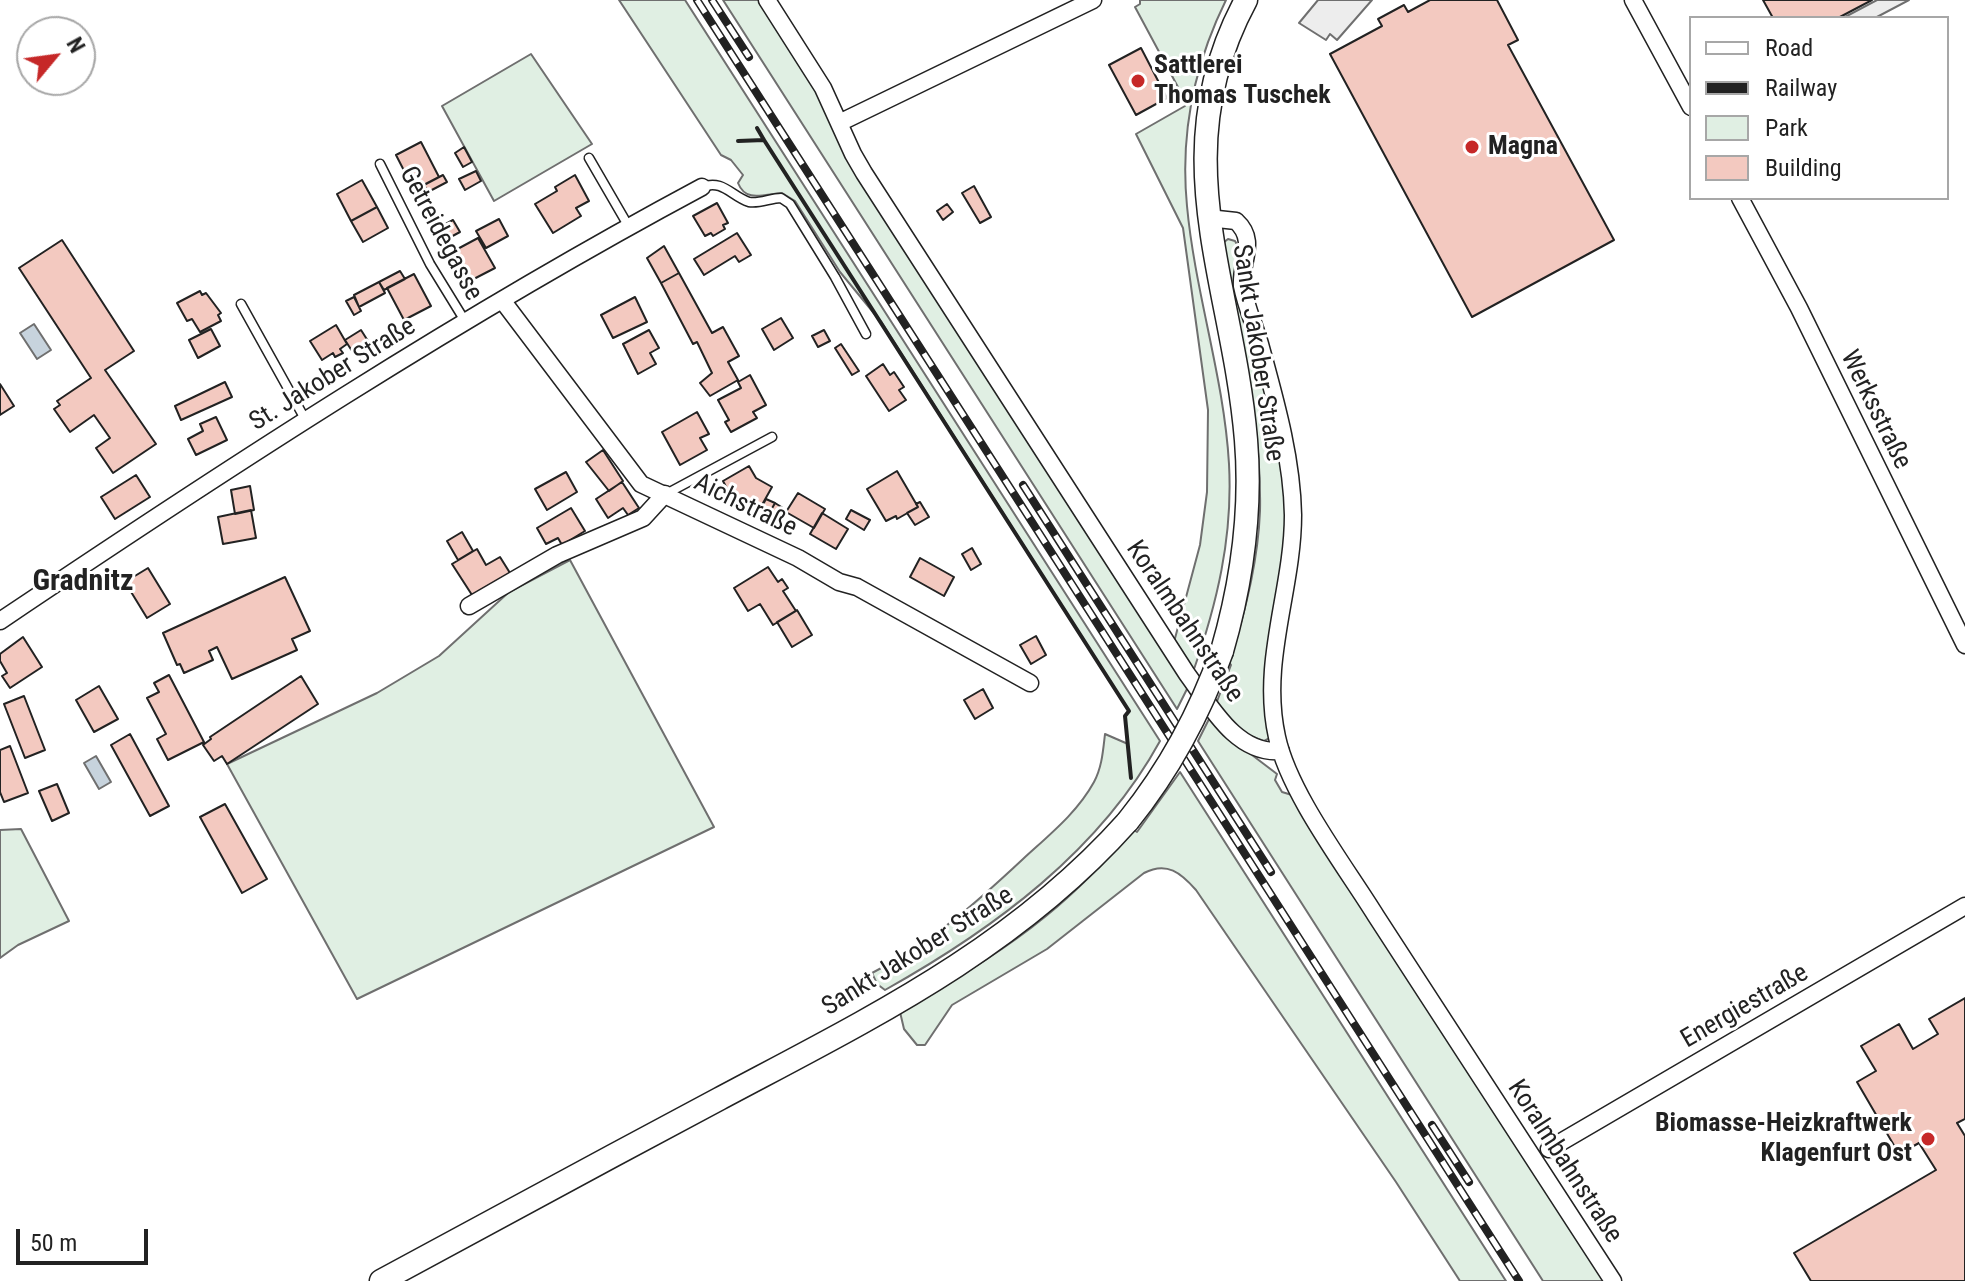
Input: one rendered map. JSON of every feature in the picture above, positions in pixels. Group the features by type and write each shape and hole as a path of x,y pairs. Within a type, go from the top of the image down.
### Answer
{"main road":[{"name":"Sankt Jakober Straße","path":"381,1281 818,1047 992,944 1041,907 1094,859 1153,789 1198,711 1222,651 1242,570 1248,486 1239,386 1208,218 1204,149 1219,63 1246,0"}],"street":[{"name":"Koralmbahnstraße","path":"767,0 823,88 853,154 898,226 1195,684 1223,723 1238,737 1264,751 1281,751 1299,792 1339,857 1613,1281"},
{"path":"839,123 1093,0"},
{"path":"1633,0 1689,103"},
{"name":"St. Jakober Straße","path":"0,621 305,419 502,300 702,187"},
{"name":"Werksstraße","path":"1741,200 1799,308 1965,645"},
{"path":"1208,218 1236,221 1247,238 1249,245 1242,286 1278,412 1288,465 1293,512 1291,561 1275,648 1271,692 1281,751"},
{"name":"Aichstraße","path":"502,300 641,484 798,558 839,582 857,587 1030,683"},
{"path":"469,606 557,555 643,518 665,494"},
{"name":"Energiestraße","path":"1549,1149 1965,906"}],"lane":[{"path":"589,158 629,227"},
{"name":"Getreidegasse","path":"380,164 430,264 465,322"},
{"path":"702,187 712,183 750,202 781,198 790,204 866,334"},
{"path":"241,304 305,419"},
{"path":"665,494 772,437"}],"green space":[{"path":"619,0 685,0 1160,741 1107,818 1041,884 966,941 885,990 877,984 872,973 952,922 1071,814 1097,776 1105,734 1128,744 1125,716 1129,711 882,323 840,272 795,201 782,193 756,196 741,189 738,183 743,175 731,160 721,155"},
{"path":"723,0 759,0 1188,687 1177,709"},
{"path":"1140,0 1226,0 1205,49 1198,75 1186,153 1185,179 1191,238 1221,399 1230,491 1222,570 1193,672 1174,642 1200,545 1207,492 1208,410 1183,228 1136,134 1185,106 1186,102 1135,7"},
{"path":"531,54 592,144 494,201 442,106"},
{"path":"1228,239 1235,241 1239,248 1287,496 1270,738 1264,741 1242,733 1216,704 1231,665 1229,662 1250,588 1260,511 1253,410 1223,243"},
{"path":"570,560 714,827 357,999 227,764 377,693 439,656 509,592"},
{"path":"1210,717 1227,736 1277,774 1275,780 1282,792 1292,795 1607,1281 1543,1281 1198,741"},
{"path":"1180,772 1506,1281 1460,1281 1196,890 1173,871 1160,868 1144,873 1047,949 952,1005 925,1045 917,1045 904,1029 900,1012 1011,942 1081,885 1134,830 1137,832"},
{"path":"21,829 69,921 18,945 0,958 0,830"}],"shaded area":[{"path":"1318,0 1372,0 1337,40 1330,34 1326,40 1299,23"},
{"path":"1877,0 1909,0 1879,16 1847,16"},
{"path":"34,324 51,350 37,359 20,333"},
{"path":"96,756 111,782 99,789 84,763"}],"building":[{"name":"Magna","path":"1430,0 1497,0 1518,40 1508,45 1614,240 1472,317 1330,54 1382,26 1378,19 1404,5 1408,12"},
{"path":"1763,0 1872,0 1842,16 1772,16"},
{"name":"Sattlerei Thomas Tuschek","path":"1141,48 1167,98 1136,115 1109,65"},
{"path":"421,142 439,177 414,190 396,155"},
{"path":"464,147 472,162 463,167 455,153"},
{"path":"476,171 481,181 465,190 459,179"},
{"path":"443,175 447,182 428,192 424,185"},
{"path":"575,175 589,201 576,208 581,216 553,233 535,204"},
{"path":"362,180 377,207 351,221 337,194"},
{"path":"974,186 991,217 980,223 962,193"},
{"path":"717,203 728,223 723,225 725,229 713,236 711,233 705,236 693,216"},
{"path":"947,204 953,212 943,220 937,211"},
{"path":"377,207 388,228 363,242 351,221"},
{"path":"499,219 508,236 486,248 476,231"},
{"path":"453,220 460,232 447,239 440,227"},
{"path":"737,233 751,255 739,262 735,256 704,275 694,259"},
{"path":"478,238 495,268 466,283 450,253"},
{"path":"62,240 134,351 105,370 156,444 113,473 96,448 110,438 94,415 70,432 54,409 60,405 57,401 91,378 19,268"},
{"path":"664,246 679,273 661,283 647,258"},
{"path":"400,271 405,279 384,290 379,282"},
{"path":"679,273 712,333 723,327 739,356 728,362 738,380 710,396 700,383 712,373 661,283"},
{"path":"414,274 431,306 404,320 387,288"},
{"path":"379,282 385,293 359,307 354,295"},
{"path":"200,291 202,295 206,293 221,313 218,315 221,321 200,332 192,319 187,321 177,303"},
{"path":"354,297 361,311 354,315 346,301"},
{"path":"635,297 647,322 613,338 601,315"},
{"path":"781,318 793,338 774,350 762,329"},
{"path":"336,325 347,344 340,349 343,353 335,357 333,353 322,360 310,341"},
{"path":"211,329 220,346 198,358 189,340"},
{"path":"361,330 368,341 352,351 345,340"},
{"path":"649,330 659,348 650,353 656,364 638,374 623,344"},
{"path":"824,330 830,341 818,347 812,336"},
{"path":"841,344 859,371 852,375 835,348"},
{"path":"883,364 890,375 894,372 904,387 899,390 906,400 889,411 866,376"},
{"path":"750,375 766,405 753,412 757,418 731,432 725,422 729,420 718,400 741,388 738,382"},
{"path":"225,382 232,397 181,420 175,406"},
{"path":"0,384 14,406 0,415"},
{"path":"697,412 709,434 700,438 707,450 680,465 662,432"},
{"path":"216,417 227,440 196,455 188,439 203,431 200,424"},
{"path":"603,450 623,481 609,491 586,462"},
{"path":"749,466 756,478 772,487 758,512 732,498 723,481"},
{"path":"897,471 918,507 897,519 896,516 886,521 867,489"},
{"path":"566,472 577,492 547,510 535,489"},
{"path":"136,475 150,497 115,519 101,497"},
{"path":"622,482 639,508 628,515 623,508 608,518 596,499"},
{"path":"250,486 254,510 235,514 231,490"},
{"path":"798,493 825,509 814,528 786,512"},
{"path":"766,499 775,503 765,521 756,517"},
{"path":"920,502 929,517 915,525 907,513 918,507 916,504"},
{"path":"775,503 783,508 773,526 765,521"},
{"path":"571,508 585,531 562,545 558,538 546,544 537,528"},
{"path":"251,510 256,538 223,544 218,517"},
{"path":"851,510 870,520 864,530 846,519"},
{"path":"822,513 848,529 836,549 810,534"},
{"path":"462,532 473,551 458,560 447,541"},
{"path":"972,548 981,564 971,570 962,554"},
{"path":"477,549 486,565 500,557 510,573 472,595 452,564"},
{"path":"920,558 954,577 944,596 910,577"},
{"path":"768,567 778,582 782,579 788,588 783,591 796,611 773,625 760,604 748,611 734,588"},
{"path":"148,568 170,604 147,618 125,582"},
{"path":"285,577 310,631 292,639 297,650 232,679 217,647 209,651 213,660 184,673 180,664 177,665 163,633"},
{"path":"797,610 812,635 792,647 777,622"},
{"path":"1036,636 1046,655 1031,664 1020,645"},
{"path":"23,637 42,667 10,688 2,676 7,673 0,661 0,654"},
{"path":"169,675 204,742 168,760 157,739 166,734 147,698 159,692 154,683"},
{"path":"301,676 318,704 227,764 222,756 214,761 203,745 210,737"},
{"path":"99,686 118,719 94,732 76,700"},
{"path":"983,689 993,708 975,719 964,700"},
{"path":"24,696 45,750 25,758 4,704"},
{"path":"130,734 169,806 150,816 111,745"},
{"path":"10,746 28,793 4,802 0,792 0,750"},
{"path":"57,784 69,813 52,821 39,791"},
{"path":"225,804 267,879 242,893 200,817"},
{"name":"Biomasse-Heizkraftwerk Klagenfurt Ost","path":"1965,998 1965,1119 1957,1123 1965,1136 1965,1281 1811,1281 1794,1253 1936,1170 1919,1143 1899,1154 1857,1082 1876,1071 1861,1046 1899,1024 1913,1049 1938,1034 1929,1019"}],"railway":[{"path":"697,0 1519,1281"},
{"path":"712,0 749,57"},
{"path":"1023,485 1271,872"},
{"path":"1432,1125 1469,1182"}],"wall":[{"path":"757,128 764,140"},
{"path":"738,141 764,140 1129,711 1125,716 1131,778"}],"place":[{"name":"Sattlerei Thomas Tuschek","path":"1138,81"},
{"name":"Magna","path":"1472,147"},
{"name":"Biomasse-Heizkraftwerk Klagenfurt Ost","path":"1928,1139"}],"district":[{"name":"Gradnitz","path":"83,582"}]}
